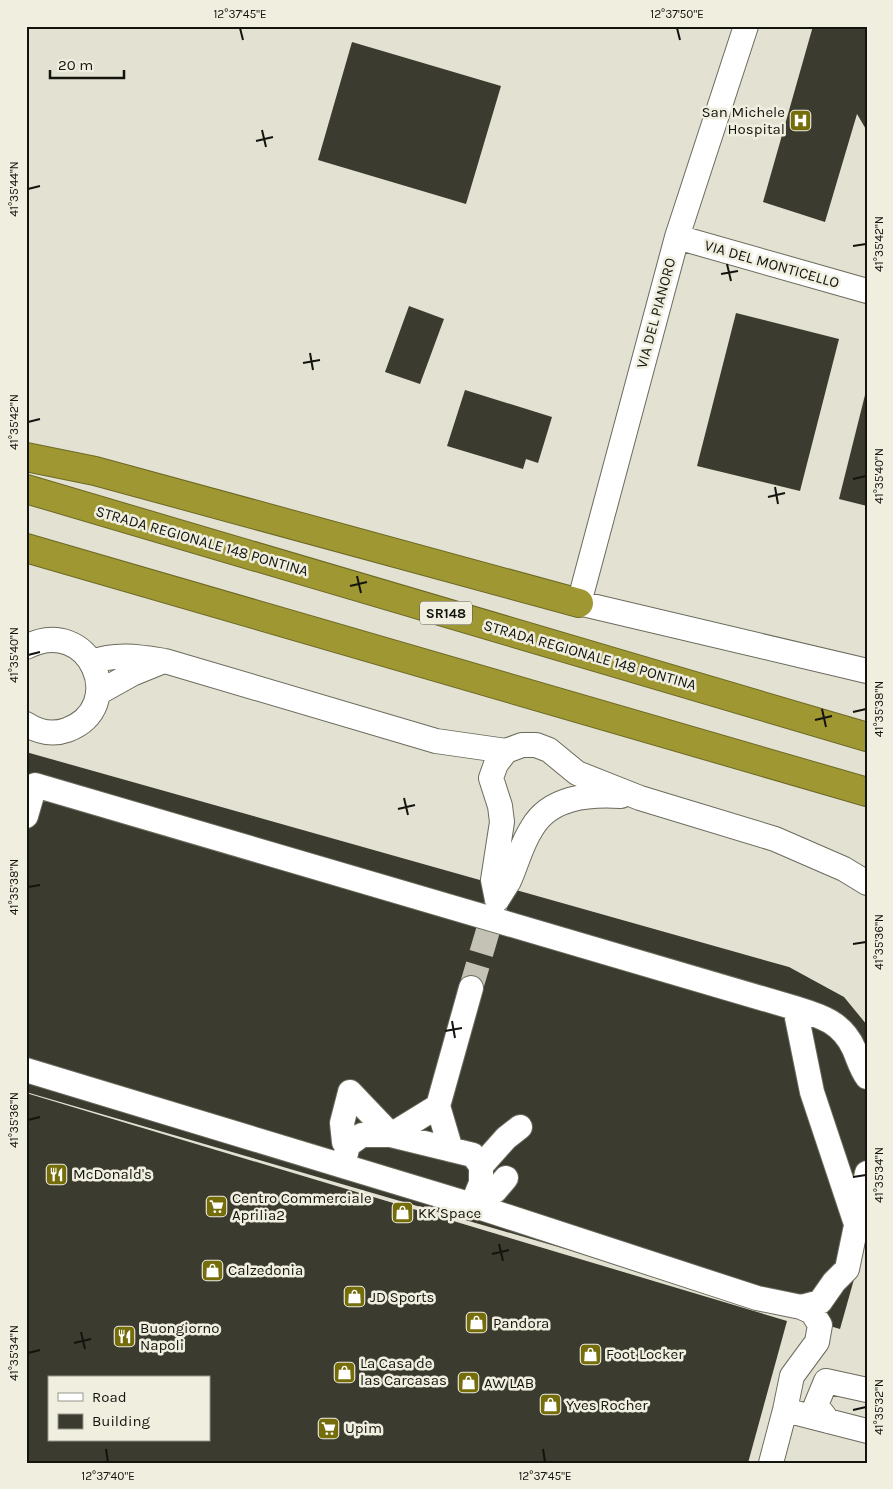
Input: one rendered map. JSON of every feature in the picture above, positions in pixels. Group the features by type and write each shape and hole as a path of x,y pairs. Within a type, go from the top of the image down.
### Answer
{"highway":[{"path":"26,457 95,471 579,603"},
{"name":"STRADA REGIONALE 148 PONTINA","path":"26,489 867,737"},
{"path":"26,548 867,792"}],"street":[{"name":"VIA DEL PIANORO","path":"579,603 677,237 746,26"},
{"name":"VIA DEL MONTICELLO","path":"677,237 867,291"},
{"path":"579,603 867,671"},
{"path":"26,648 44,640 62,641 79,648 92,662 98,682 98,692 94,706 86,718 74,727 60,732 46,732 26,724"},
{"path":"92,662 104,657 127,655 165,661 436,741 506,752"},
{"path":"98,692 132,674 165,661"},
{"path":"436,741 464,755 491,778 500,806 502,822 493,880 497,900 509,880 532,826 546,813 576,797 598,794 640,798"},
{"path":"491,778 496,764 506,752 522,745 536,745 549,750 577,773 640,798 775,839 844,869 867,883"},
{"path":"26,816 35,784 795,1008 820,1016 839,1026 852,1046 867,1077"},
{"path":"451,1150 438,1106 471,988"},
{"path":"795,1008 812,1092 859,1228"},
{"path":"26,1070 346,1156 472,1205 757,1298 801,1307 812,1312 820,1325 816,1342 792,1376 771,1463"},
{"path":"346,1156 342,1123 350,1092 391,1135"},
{"path":"391,1135 438,1106"},
{"path":"481,1166 506,1138 520,1127"},
{"path":"346,1156 362,1135 391,1135 473,1155 481,1166 481,1183 472,1205"},
{"path":"801,1307 820,1302 834,1282 847,1269 859,1228 867,1173"},
{"path":"472,1205 495,1191 506,1178"},
{"path":"828,1421 816,1405 826,1381 867,1390"},
{"path":"785,1410 867,1431"}],"building":[{"path":"813,26 867,26 867,131 857,114 825,222 763,202"},
{"path":"352,42 501,86 466,204 318,160"},
{"path":"409,306 444,319 420,384 385,372"},
{"path":"736,313 839,339 800,491 697,466"},
{"path":"465,390 552,417 538,463 526,459 523,469 447,446"},
{"path":"867,391 867,506 839,499"},
{"path":"26,752 789,967 844,997 867,1025 867,1233 840,1329 26,1092"},
{"name":"Centro Commerciale Aprilia2","path":"26,1093 787,1321 748,1463 26,1463"}],"tunnel":[{"path":"471,988 497,900"}],"place":[{"name":"San Michele Hospital","path":"801,121"},
{"name":"McDonald's","path":"57,1174"},
{"name":"Centro Commerciale Aprilia2","path":"216,1207"},
{"name":"KK Space","path":"402,1213"},
{"name":"Calzedonia","path":"212,1270"},
{"name":"JD Sports","path":"354,1297"},
{"name":"Pandora","path":"477,1323"},
{"name":"Buongiorno Napoli","path":"124,1337"},
{"name":"Foot Locker","path":"590,1354"},
{"name":"La Casa de las Carcasas","path":"344,1372"},
{"name":"AW LAB","path":"468,1383"},
{"name":"Yves Rocher","path":"550,1405"},
{"name":"Upim","path":"329,1428"}]}
